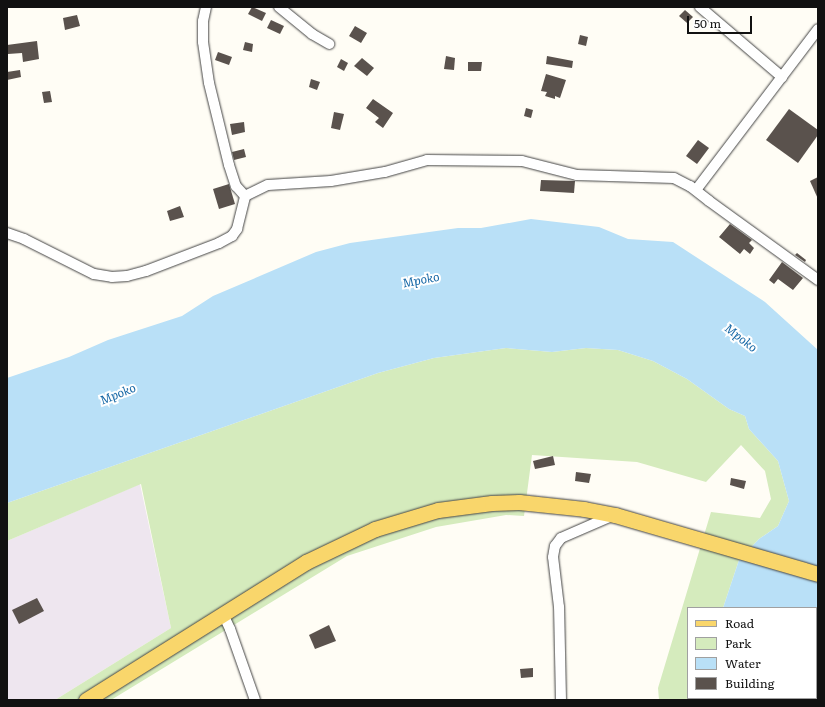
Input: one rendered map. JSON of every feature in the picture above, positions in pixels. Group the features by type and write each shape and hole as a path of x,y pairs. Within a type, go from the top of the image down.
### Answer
{"main road":[{"path":"86,700 306,562 375,529 438,510 492,503 520,502 553,505 615,515 818,574"}],"street":[{"path":"206,7 203,21 203,42 209,82 229,165 236,186 245,196"},
{"path":"279,7 312,34 328,44"},
{"path":"700,7 782,77"},
{"path":"696,190 818,29"},
{"path":"7,233 24,239 94,274 112,277 127,276 146,271 232,236 237,228 242,214 243,200 245,196 268,185 331,181 385,172 427,160 452,159 522,161 577,175 674,178 696,190 818,280"},
{"path":"561,700 559,607 553,557 555,546 561,538 615,515"},
{"path":"223,614 230,629 255,700"}],"shaded area":[{"path":"140,484 171,628 55,700 7,700 7,541"}],"green space":[{"path":"506,348 552,352 586,348 618,350 653,361 687,379 729,409 745,416 749,429 778,461 789,501 778,526 759,539 739,560 723,607 687,607 687,699 713,700 659,700 658,688 711,512 760,518 771,499 765,471 741,445 706,482 637,462 532,455 524,516 506,515 436,527 347,556 111,700 55,700 171,628 141,484 7,541 7,503 378,373 434,358"}],"water":[{"name":"Mpoko","path":"531,219 599,227 628,239 673,242 765,302 818,350 818,700 713,700 817,699 817,607 723,607 739,560 759,539 778,526 789,501 778,461 749,429 745,416 729,409 687,379 653,361 618,350 586,348 552,352 506,348 434,358 378,373 7,503 7,378 69,357 108,340 182,316 213,296 316,252 350,243 458,228 481,228"}],"building":[{"path":"252,7 266,13 262,21 248,14"},
{"path":"685,10 693,17 687,23 679,16"},
{"path":"77,15 80,26 65,30 63,18"},
{"path":"271,20 284,26 280,34 267,28"},
{"path":"355,26 367,33 361,43 349,36"},
{"path":"580,35 588,37 586,46 578,44"},
{"path":"37,41 39,59 23,62 22,53 8,54 7,45"},
{"path":"245,42 253,44 252,52 243,50"},
{"path":"218,52 232,57 229,65 215,60"},
{"path":"446,56 455,58 454,70 444,69"},
{"path":"547,56 573,61 572,68 546,64"},
{"path":"362,58 374,68 367,76 354,66"},
{"path":"341,59 348,63 344,71 337,67"},
{"path":"468,62 482,62 481,71 468,71"},
{"path":"20,70 21,77 7,80 7,72"},
{"path":"546,74 566,80 560,98 555,96 555,99 545,96 547,92 541,91"},
{"path":"311,79 320,82 317,90 309,87"},
{"path":"50,91 52,102 44,103 42,92"},
{"path":"373,99 393,113 383,128 375,122 379,118 366,108"},
{"path":"526,108 533,110 531,118 524,116"},
{"path":"789,109 818,130 818,135 798,163 766,140"},
{"path":"334,112 344,114 340,130 331,128"},
{"path":"244,122 245,132 232,135 230,124"},
{"path":"698,140 709,148 697,164 686,156"},
{"path":"244,149 246,157 234,160 232,152"},
{"path":"818,177 818,199 810,181"},
{"path":"541,180 575,181 574,193 540,191"},
{"path":"229,184 235,204 219,209 213,189"},
{"path":"180,206 184,217 170,221 167,211"},
{"path":"730,224 752,240 749,243 754,248 750,254 744,249 740,254 719,237"},
{"path":"797,253 806,260 805,262 795,255"},
{"path":"782,262 803,278 793,290 778,279 774,284 769,280"},
{"path":"553,456 555,465 535,469 533,461"},
{"path":"576,472 591,474 589,483 575,481"},
{"path":"731,478 746,481 744,489 730,485"},
{"path":"37,598 44,611 19,624 12,610"},
{"path":"329,625 336,641 315,649 309,635"},
{"path":"533,668 533,677 521,678 520,669"}]}
